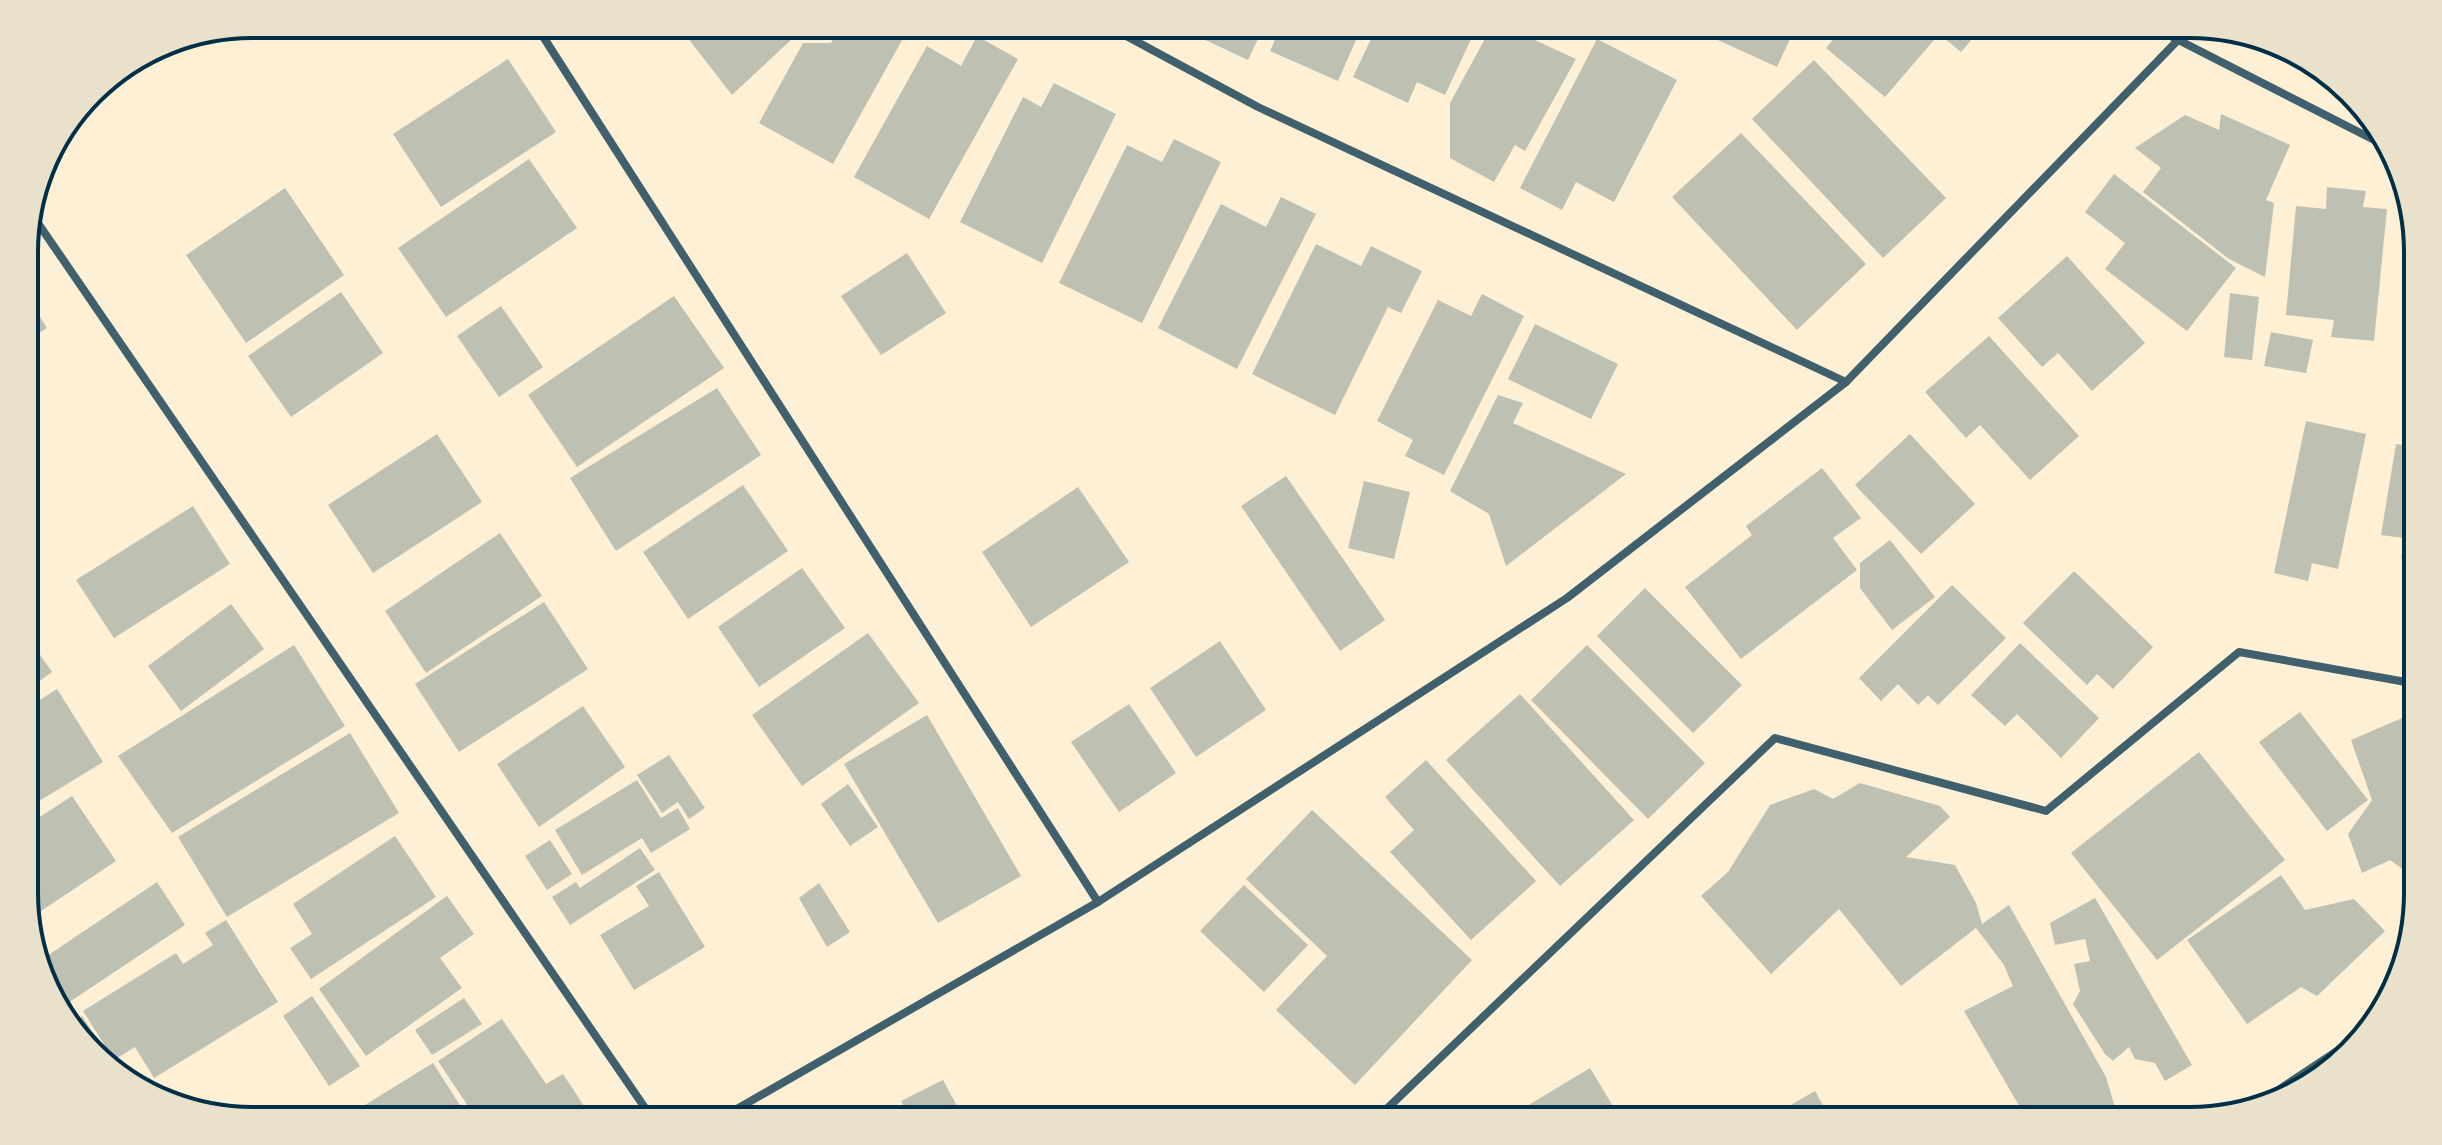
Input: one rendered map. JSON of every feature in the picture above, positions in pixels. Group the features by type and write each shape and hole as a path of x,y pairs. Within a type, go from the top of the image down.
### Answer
{"street":[{"path":"544,38 1098,902"},
{"path":"1130,38 1258,107 1846,382"},
{"path":"740,1107 1098,902 1567,598 1846,382 2179,39 2370,138"},
{"path":"40,226 644,1107"},
{"path":"1389,1107 1775,738 2046,811 2239,652 2404,682"},
{"path":"2290,1082 2323,1061"}],"building":[{"path":"688,38 793,38 732,95"},
{"path":"834,38 903,38 833,164 759,123 803,43 831,43"},
{"path":"976,38 1018,59 929,219 854,177 927,46 961,66"},
{"path":"1201,38 1258,38 1248,60"},
{"path":"1276,38 1357,38 1338,81 1270,51"},
{"path":"1371,38 1471,38 1445,95 1417,82 1408,103 1353,77"},
{"path":"1485,38 1530,38 1576,59 1525,151 1515,145 1494,182 1450,158 1450,103"},
{"path":"1714,38 1790,38 1777,67"},
{"path":"1834,38 1936,38 1885,97 1826,48"},
{"path":"1944,38 1973,38 1961,52"},
{"path":"1597,39 1677,80 1614,202 1576,182 1562,210 1520,188"},
{"path":"508,59 556,132 441,207 393,134"},
{"path":"1814,60 1946,198 1883,258 1752,119"},
{"path":"1054,83 1116,114 1042,263 960,222 1023,97 1041,107"},
{"path":"2221,114 2290,145 2266,200 2274,203 2265,277 2229,259 2143,192 2161,168 2135,148 2185,115 2219,130"},
{"path":"1741,133 1866,264 1797,330 1672,197"},
{"path":"1174,139 1221,162 1142,323 1059,283 1127,145 1162,162"},
{"path":"529,159 577,228 446,317 398,248"},
{"path":"2114,174 2236,268 2187,331 2105,269 2125,243 2085,212"},
{"path":"2327,187 2366,191 2363,207 2387,209 2374,341 2331,337 2334,320 2286,315 2296,206 2326,209"},
{"path":"285,188 344,275 246,343 186,255"},
{"path":"1281,197 1316,214 1237,369 1158,328 1221,204 1266,227"},
{"path":"1316,244 1361,266 1371,246 1422,271 1401,313 1388,307 1335,415 1252,374"},
{"path":"907,253 946,313 881,355 841,296"},
{"path":"2067,256 2145,343 2092,391 2058,353 2042,367 1998,318"},
{"path":"341,292 383,353 291,417 248,356"},
{"path":"2230,293 2259,297 2252,360 2224,357"},
{"path":"1482,294 1524,316 1444,475 1405,456 1413,440 1377,421 1438,300 1471,316"},
{"path":"674,296 724,368 577,467 528,395"},
{"path":"501,306 543,367 499,397 457,336"},
{"path":"38,314 47,328 38,334"},
{"path":"1535,324 1618,364 1591,419 1508,379"},
{"path":"2271,332 2313,340 2306,373 2264,366"},
{"path":"1989,336 2079,436 2030,480 1980,425 1966,438 1925,392"},
{"path":"717,388 761,455 616,551 570,478"},
{"path":"1498,395 1523,403 1513,423 1626,474 1506,566 1489,514 1450,491"},
{"path":"2306,421 2366,434 2338,569 2312,563 2308,581 2274,573"},
{"path":"437,434 482,502 373,573 328,505"},
{"path":"1910,434 1975,504 1921,554 1855,485"},
{"path":"2396,444 2404,445 2404,538 2381,535"},
{"path":"1822,468 1861,518 1833,538 1857,570 1741,659 1685,587 1752,535 1746,526"},
{"path":"1286,476 1385,620 1340,651 1241,506"},
{"path":"1364,481 1410,492 1394,559 1348,548"},
{"path":"743,485 788,551 688,619 643,552"},
{"path":"1078,487 1129,562 1031,627 982,552"},
{"path":"193,506 230,564 114,638 76,580"},
{"path":"500,533 542,596 426,673 385,611"},
{"path":"1890,540 1935,597 1892,630 1860,588 1860,563"},
{"path":"802,568 845,628 759,687 718,627"},
{"path":"2074,571 2153,647 2113,689 2097,674 2087,685 2023,623"},
{"path":"1952,585 2006,638 1938,705 1928,695 1918,705 1898,684 1881,701 1859,678"},
{"path":"1645,588 1742,685 1693,733 1597,636"},
{"path":"544,602 588,669 459,752 415,684"},
{"path":"231,604 264,649 181,711 148,666"},
{"path":"868,633 919,703 802,786 752,715"},
{"path":"1220,641 1266,710 1196,757 1150,688"},
{"path":"2020,643 2099,718 2061,758 2017,714 2005,726 1971,695"},
{"path":"294,645 345,726 172,833 118,756"},
{"path":"1587,645 1705,763 1648,819 1531,700"},
{"path":"38,652 52,672 38,682"},
{"path":"57,689 103,762 38,802 38,701"},
{"path":"1520,694 1634,820 1560,886 1446,760"},
{"path":"1129,704 1176,773 1119,812 1071,742"},
{"path":"583,706 625,767 539,827 497,764"},
{"path":"2300,712 2368,800 2327,831 2259,742"},
{"path":"927,715 1021,876 938,923 844,764"},
{"path":"2404,718 2404,870 2390,860 2362,873 2348,834 2372,800 2351,740"},
{"path":"350,733 399,813 227,917 178,837"},
{"path":"2199,752 2285,860 2157,960 2071,853"},
{"path":"669,755 705,808 689,819 678,802 662,813 637,775"},
{"path":"1426,760 1536,881 1471,940 1390,852 1414,830 1385,797"},
{"path":"637,780 661,818 678,808 690,829 651,853 642,838 582,875 555,830"},
{"path":"1860,783 1940,806 1950,817 1906,857 1955,865 1976,903 1982,924 2009,905 2106,1077 2115,1107 2020,1107 1964,1011 2013,986 2004,965 1976,928 1901,986 1839,909 1771,974 1701,896 1728,872 1770,805 1814,789 1833,799"},
{"path":"848,784 878,827 850,846 821,804"},
{"path":"72,796 116,861 39,912 38,893 38,818"},
{"path":"1312,810 1472,960 1355,1085 1276,1010 1327,956 1246,879"},
{"path":"395,836 436,897 311,979 290,948 312,934 293,904"},
{"path":"550,840 572,874 547,890 525,856"},
{"path":"640,848 655,870 570,925 552,897 576,882 580,888"},
{"path":"659,872 705,947 634,990 600,935 649,906 636,886"},
{"path":"2281,875 2305,910 2354,899 2385,931 2317,996 2301,987 2247,1024 2187,940"},
{"path":"157,882 185,925 69,1003 47,956"},
{"path":"819,883 850,932 827,947 799,898"},
{"path":"1244,885 1308,945 1264,992 1200,931"},
{"path":"447,896 474,934 440,958 462,988 366,1056 319,989"},
{"path":"2095,898 2192,1065 2165,1081 2155,1063 2135,1059 2129,1047 2113,1061 2105,1054 2073,1004 2080,991 2074,964 2090,961 2085,939 2055,945 2050,923"},
{"path":"226,920 278,1002 154,1078 135,1047 117,1058 108,1050 83,1011 176,953 183,964 213,945 205,933"},
{"path":"312,996 360,1066 329,1086 283,1016"},
{"path":"464,998 482,1024 432,1055 415,1030"},
{"path":"82,1016 100,1043 82,1023 79,1018"},
{"path":"502,1019 546,1084 563,1074 585,1107 469,1107 438,1061"},
{"path":"433,1063 461,1107 362,1107"},
{"path":"1590,1068 1614,1107 1528,1107"},
{"path":"943,1080 957,1107 904,1107 901,1101"},
{"path":"1815,1091 1824,1107 1787,1107"}]}
